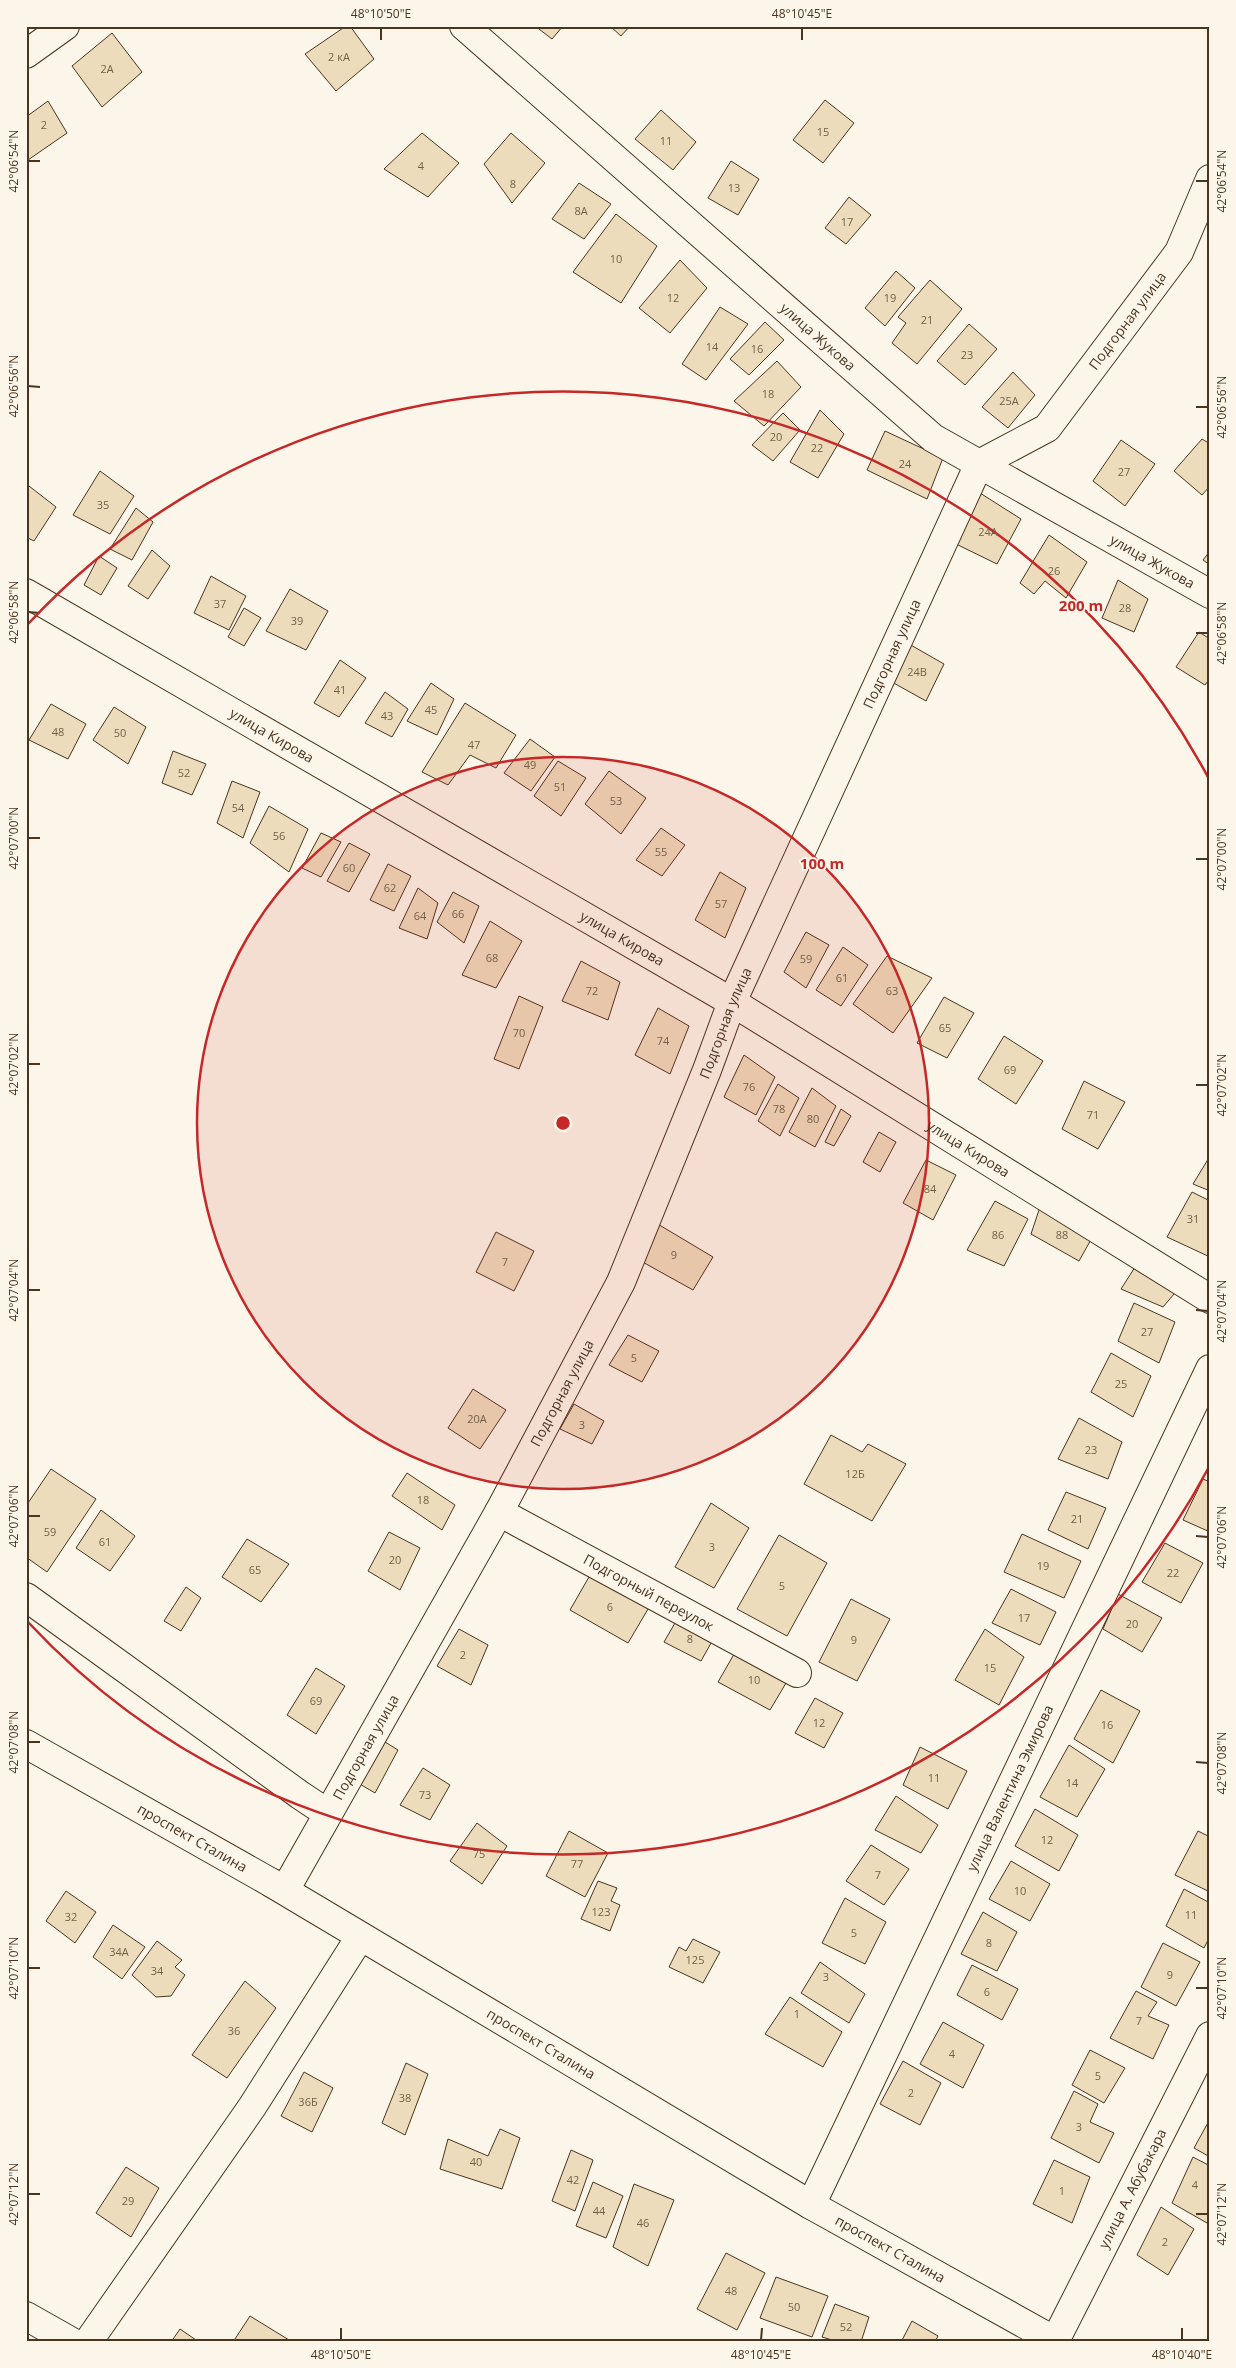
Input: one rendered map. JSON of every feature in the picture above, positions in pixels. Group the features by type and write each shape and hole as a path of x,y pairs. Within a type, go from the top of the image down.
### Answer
{"street":[{"name":"улица Жукова","path":"464,26 933,438 1210,594"},
{"path":"26,54 55,29"},
{"name":"Подгорная улица","path":"270,1882 285,1890 499,1512 621,1282 708,1070 732,1002 979,464 1048,428 1179,252 1210,179"},
{"name":"улица Кирова","path":"26,593 732,1002 1210,1299"},
{"name":"улица Валентина Эмирова","path":"812,2205 1210,1370"},
{"name":"Подгорный переулок","path":"499,1512 797,1673"},
{"path":"26,1597 327,1813"},
{"name":"проспект Сталина","path":"26,1744 270,1882 812,2205 1056,2341"},
{"path":"88,2342 252,2107 360,1937"},
{"name":"улица А. Абубакара","path":"1056,2341 1210,2036"},
{"path":"26,2316 72,2342"}],"building":[{"path":"346,26 350,26 374,59 336,91 305,54"},
{"path":"535,26 563,26 552,39"},
{"path":"610,26 630,26 621,36"},
{"path":"112,33 142,72 102,107 72,66"},
{"path":"825,100 854,123 823,163 793,140"},
{"path":"48,101 67,133 28,160 26,117"},
{"path":"661,110 696,142 673,170 635,139"},
{"path":"422,133 459,163 428,197 384,169"},
{"path":"511,133 545,163 512,203 484,164"},
{"path":"731,161 759,179 738,215 708,198"},
{"path":"579,183 611,204 584,239 552,219"},
{"path":"849,197 871,215 846,244 825,228"},
{"path":"616,214 657,246 621,303 573,272"},
{"path":"680,260 707,288 670,333 639,308"},
{"path":"896,271 915,288 885,326 865,308"},
{"path":"930,280 962,309 917,364 892,343 906,323 898,317"},
{"path":"720,307 748,324 706,380 682,364"},
{"path":"765,322 784,340 749,375 730,359"},
{"path":"969,324 997,349 965,385 937,361"},
{"path":"777,361 801,387 764,426 734,401"},
{"path":"1013,372 1035,395 1008,428 982,407"},
{"path":"820,410 844,434 818,478 790,462"},
{"path":"783,413 800,430 773,461 752,445"},
{"path":"885,431 943,458 927,499 867,470"},
{"path":"1202,439 1210,444 1210,486 1202,495 1174,471"},
{"path":"1121,440 1155,464 1125,506 1093,481"},
{"path":"100,471 134,496 110,534 73,515"},
{"path":"29,486 56,507 34,541 26,537 26,490"},
{"path":"980,493 1021,519 997,564 956,544"},
{"path":"136,508 153,522 132,560 110,549"},
{"path":"1049,535 1087,562 1066,598 1045,581 1034,594 1020,583"},
{"path":"152,550 170,566 148,599 128,586"},
{"path":"1210,551 1210,565 1203,560"},
{"path":"99,556 117,568 101,595 84,585"},
{"path":"211,576 246,596 229,630 194,613"},
{"path":"1118,580 1148,599 1134,632 1102,618"},
{"path":"290,589 328,611 306,650 266,631"},
{"path":"244,608 261,618 244,646 228,637"},
{"path":"1199,632 1210,639 1210,678 1205,685 1176,667"},
{"path":"909,644 944,664 926,701 890,681"},
{"path":"340,660 366,678 339,717 314,703"},
{"path":"431,683 454,699 437,735 407,721"},
{"path":"385,692 408,709 392,737 365,723"},
{"path":"465,703 516,735 496,768 470,755 448,785 422,772"},
{"path":"51,704 86,724 68,759 29,740"},
{"path":"114,707 146,727 128,764 93,740"},
{"path":"530,739 555,757 531,791 504,773"},
{"path":"173,751 206,764 192,795 162,783"},
{"path":"558,761 586,778 561,816 534,796"},
{"path":"609,771 646,798 621,834 585,804"},
{"path":"232,781 260,792 243,838 217,823"},
{"path":"269,806 308,829 289,872 250,843"},
{"path":"661,828 685,845 662,876 636,860"},
{"path":"321,833 341,842 321,877 302,868"},
{"path":"349,843 370,854 349,892 327,881"},
{"path":"388,864 411,876 394,911 370,900"},
{"path":"720,872 746,888 725,938 695,920"},
{"path":"418,888 438,903 427,939 399,928"},
{"path":"453,892 479,906 464,943 437,922"},
{"path":"490,921 522,941 496,988 462,975"},
{"path":"806,932 829,945 806,988 784,972"},
{"path":"843,947 868,965 841,1006 816,990"},
{"path":"887,956 932,978 893,1033 853,1004"},
{"path":"581,961 620,982 608,1020 562,1001"},
{"path":"519,996 543,1007 519,1069 494,1059"},
{"path":"944,997 974,1013 947,1058 917,1043"},
{"path":"658,1008 689,1026 670,1074 635,1055"},
{"path":"1004,1036 1043,1061 1016,1104 978,1079"},
{"path":"744,1055 775,1077 756,1115 724,1097"},
{"path":"1084,1081 1125,1102 1098,1149 1062,1129"},
{"path":"778,1084 799,1098 780,1136 758,1121"},
{"path":"812,1088 836,1106 815,1147 789,1132"},
{"path":"841,1109 851,1116 834,1146 825,1142"},
{"path":"879,1132 896,1142 880,1172 863,1162"},
{"path":"1210,1156 1210,1191 1193,1184"},
{"path":"926,1160 956,1175 933,1220 903,1203"},
{"path":"1192,1192 1210,1201 1210,1257 1167,1237"},
{"path":"995,1201 1028,1219 1004,1266 967,1250"},
{"path":"1040,1207 1093,1236 1079,1261 1031,1234"},
{"path":"656,1223 713,1257 693,1290 639,1260"},
{"path":"496,1232 534,1251 514,1291 476,1272"},
{"path":"1137,1264 1180,1287 1163,1307 1121,1289"},
{"path":"1134,1303 1175,1322 1159,1363 1118,1341"},
{"path":"628,1335 659,1351 642,1382 609,1365"},
{"path":"1111,1353 1151,1376 1133,1417 1091,1392"},
{"path":"473,1389 506,1410 480,1449 448,1428"},
{"path":"574,1404 604,1421 592,1444 560,1429"},
{"path":"1079,1418 1122,1442 1108,1479 1058,1459"},
{"path":"831,1435 862,1452 868,1444 906,1464 872,1521 804,1484"},
{"path":"51,1469 96,1499 47,1572 26,1557 26,1506"},
{"path":"407,1473 455,1505 442,1530 392,1496"},
{"path":"1203,1479 1210,1482 1210,1532 1183,1520"},
{"path":"1066,1492 1106,1508 1088,1549 1048,1530"},
{"path":"711,1503 749,1528 714,1588 675,1567"},
{"path":"101,1510 135,1536 110,1571 76,1548"},
{"path":"389,1532 420,1548 400,1590 368,1571"},
{"path":"1022,1534 1081,1561 1064,1598 1004,1572"},
{"path":"779,1535 827,1563 787,1636 737,1609"},
{"path":"247,1539 289,1564 261,1602 222,1577"},
{"path":"1165,1543 1203,1563 1181,1603 1142,1582"},
{"path":"593,1570 651,1604 628,1643 570,1610"},
{"path":"186,1587 201,1598 181,1631 164,1621"},
{"path":"1011,1589 1056,1612 1040,1645 992,1623"},
{"path":"1118,1594 1162,1618 1142,1652 1103,1629"},
{"path":"851,1599 890,1619 857,1681 819,1662"},
{"path":"679,1616 715,1636 701,1661 664,1642"},
{"path":"459,1629 488,1645 471,1685 437,1666"},
{"path":"985,1629 1024,1657 999,1705 955,1680"},
{"path":"737,1649 789,1678 770,1710 718,1682"},
{"path":"316,1668 345,1686 316,1734 287,1715"},
{"path":"1101,1690 1140,1711 1113,1763 1074,1739"},
{"path":"815,1698 843,1713 824,1748 795,1733"},
{"path":"377,1737 398,1750 375,1793 353,1780"},
{"path":"1069,1745 1105,1769 1077,1817 1040,1797"},
{"path":"920,1747 967,1771 948,1809 903,1785"},
{"path":"423,1768 450,1785 430,1820 400,1805"},
{"path":"896,1796 938,1825 921,1853 875,1830"},
{"path":"1035,1809 1078,1835 1059,1871 1015,1846"},
{"path":"477,1823 507,1846 482,1884 450,1861"},
{"path":"569,1831 608,1853 585,1897 546,1876"},
{"path":"1198,1831 1210,1837 1210,1892 1175,1875"},
{"path":"871,1845 909,1869 884,1905 846,1881"},
{"path":"1011,1861 1050,1884 1030,1921 989,1899"},
{"path":"598,1881 617,1888 611,1901 620,1905 610,1931 581,1919"},
{"path":"1184,1889 1210,1903 1210,1936 1204,1948 1166,1926"},
{"path":"66,1891 96,1912 75,1943 46,1921"},
{"path":"845,1898 886,1922 865,1964 822,1943"},
{"path":"983,1912 1017,1932 997,1971 961,1954"},
{"path":"113,1925 145,1947 122,1979 93,1957"},
{"path":"693,1939 720,1952 703,1983 669,1967 679,1947 686,1951"},
{"path":"157,1941 182,1960 175,1967 185,1975 171,1996 156,1997 132,1975"},
{"path":"1163,1943 1200,1962 1176,2006 1141,1987"},
{"path":"820,1962 865,1994 849,2023 801,1993"},
{"path":"972,1965 1018,1989 1002,2020 957,1995"},
{"path":"245,1981 276,2008 227,2078 192,2055"},
{"path":"1136,1991 1157,2002 1148,2016 1169,2025 1153,2059 1110,2038"},
{"path":"790,1997 842,2032 823,2067 765,2034"},
{"path":"943,2022 984,2045 963,2088 920,2064"},
{"path":"1090,2050 1125,2068 1104,2103 1072,2085"},
{"path":"903,2061 941,2083 920,2125 880,2104"},
{"path":"406,2063 428,2074 405,2135 382,2123"},
{"path":"304,2072 333,2088 312,2132 281,2116"},
{"path":"1074,2091 1098,2104 1090,2122 1114,2133 1099,2163 1051,2138"},
{"path":"1210,2119 1210,2157 1194,2148"},
{"path":"500,2129 520,2138 502,2189 440,2169 448,2139 488,2156"},
{"path":"571,2150 593,2160 575,2211 552,2201"},
{"path":"1193,2157 1210,2166 1210,2217 1207,2223 1172,2203"},
{"path":"1054,2160 1090,2177 1072,2223 1033,2204"},
{"path":"126,2167 159,2188 131,2237 96,2213"},
{"path":"593,2182 623,2196 606,2238 576,2226"},
{"path":"634,2184 674,2200 648,2266 613,2247"},
{"path":"1161,2207 1194,2229 1168,2275 1137,2255"},
{"path":"726,2253 765,2273 737,2330 697,2309"},
{"path":"776,2277 828,2296 812,2337 760,2318"},
{"path":"835,2304 869,2317 861,2342 839,2342 822,2337"},
{"path":"250,2316 289,2340 288,2342 233,2342"},
{"path":"912,2321 938,2336 935,2342 901,2342"},
{"path":"180,2329 199,2342 171,2342"}]}
